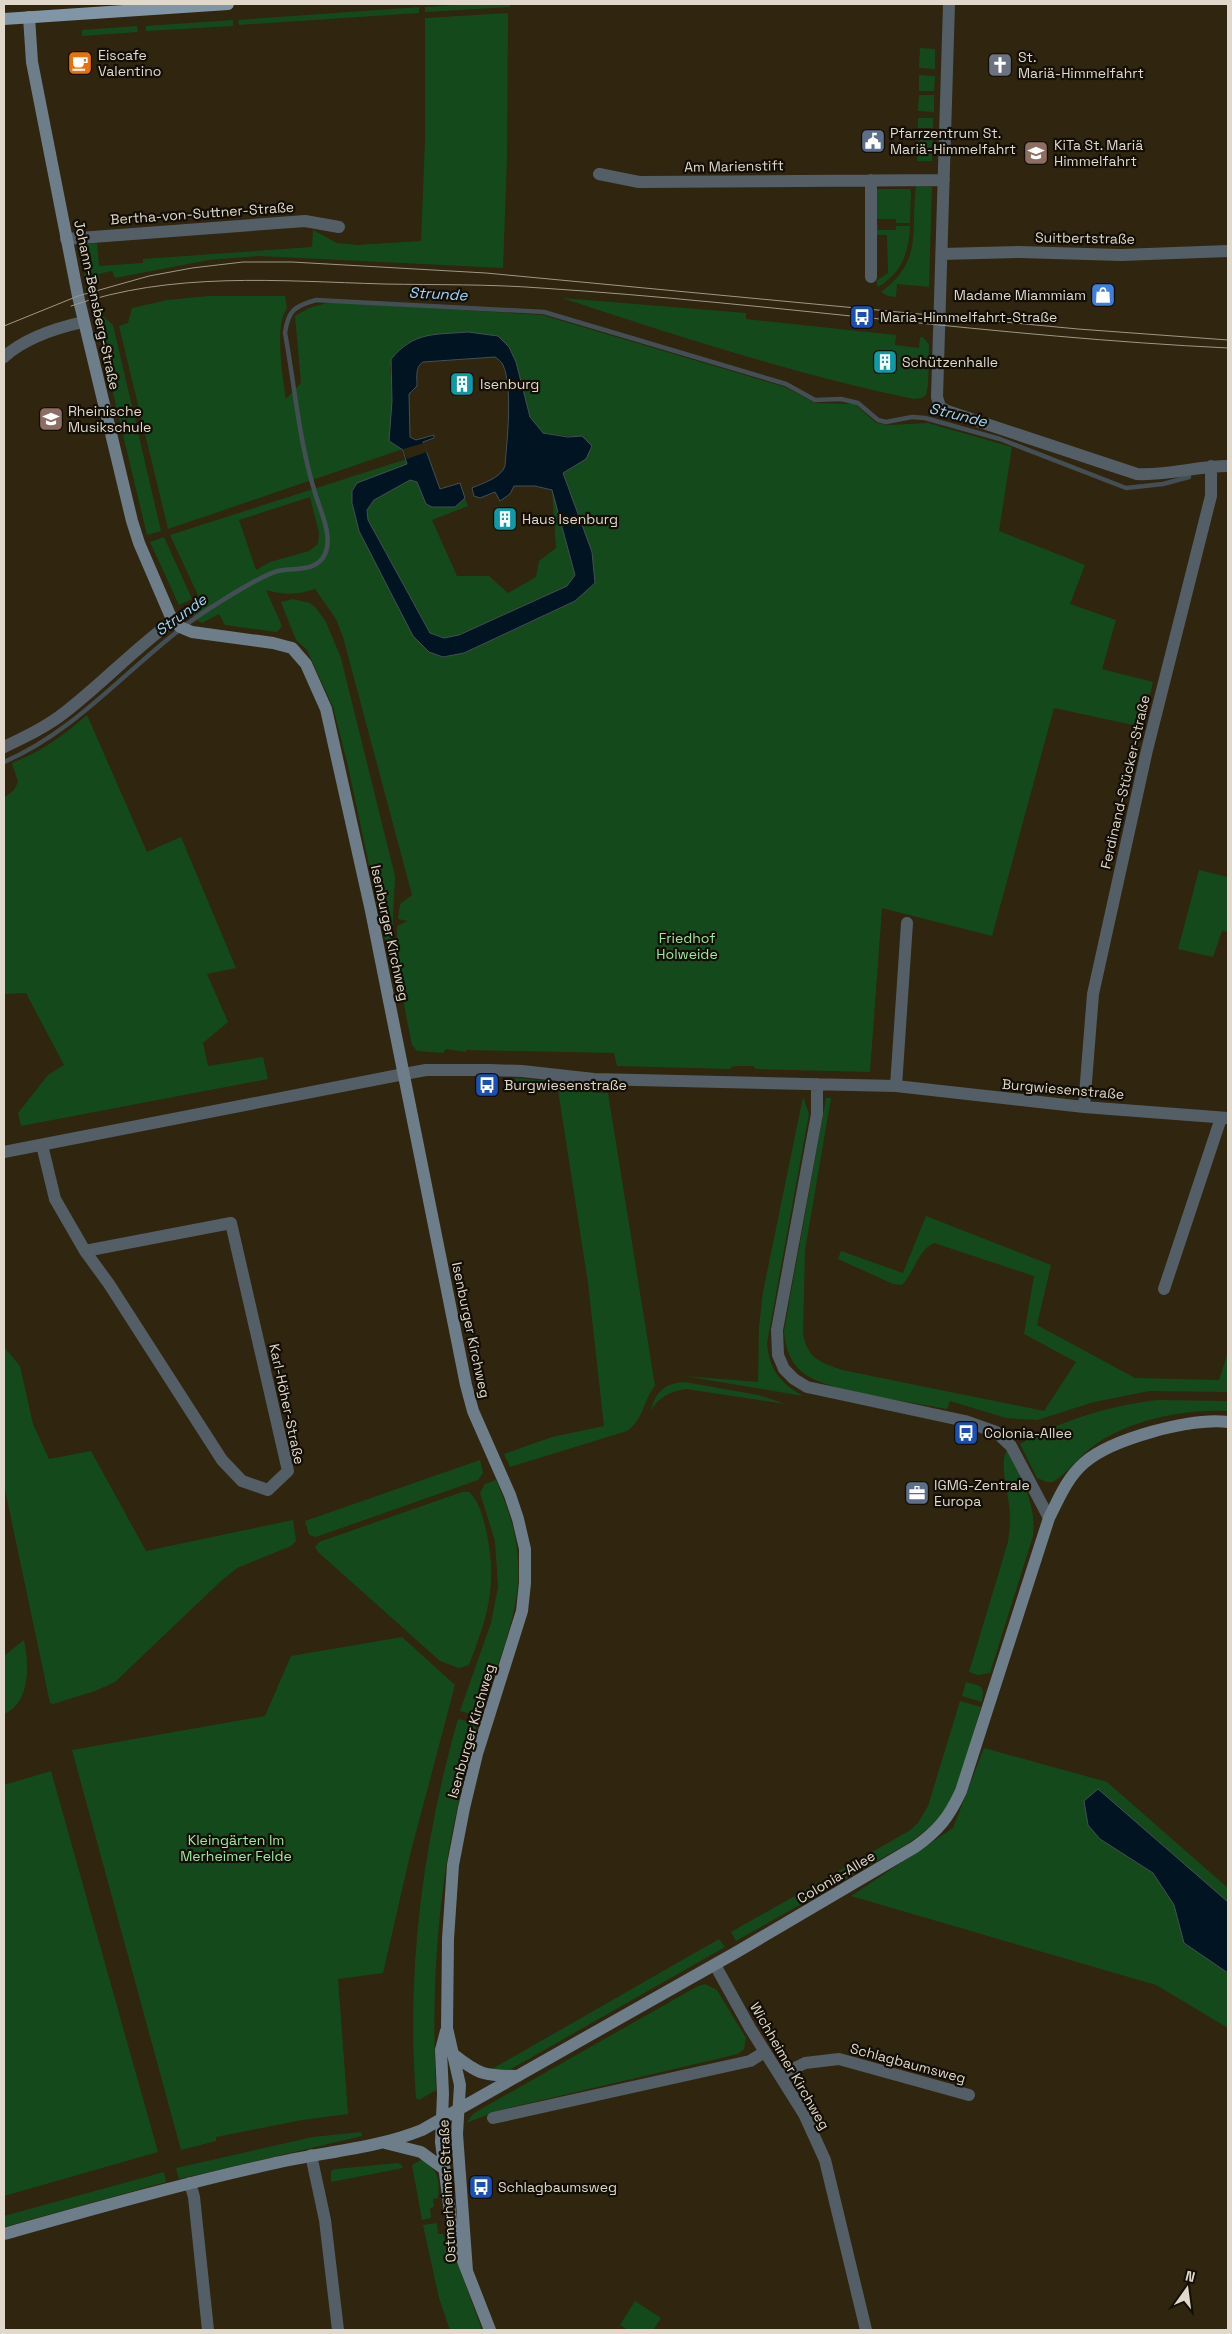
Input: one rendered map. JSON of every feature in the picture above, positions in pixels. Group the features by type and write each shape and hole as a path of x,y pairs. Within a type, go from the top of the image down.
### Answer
{"main road":[{"path":"4,19 114,8 228,4"}],"street":[{"path":"950,4 937,397 940,407 947,411 1028,436 1123,471 1152,475 1211,466 1228,466"},
{"name":"Johann-Bensberg-Straße","path":"29,18 32,62 66,239 132,521 139,543 180,626"},
{"name":"Am Marienstift","path":"599,174 639,182 944,180"},
{"path":"871,180 871,277"},
{"name":"Bertha-von-Suttner-Straße","path":"66,239 305,221 339,227"},
{"name":"Suitbertstraße","path":"942,254 994,252 1121,255 1228,251"},
{"path":"4,357 27,342 64,326 84,322"},
{"name":"Ferdinand-Stücker-Straße","path":"1084,1107 1093,994 1147,750 1211,496 1211,466"},
{"path":"4,747 34,733 64,713 157,632 180,626"},
{"name":"Isenburger Kirchweg","path":"180,626 284,645 300,655 326,709 369,902 466,1385 473,1411 510,1495 518,1519 524,1550 525,1583 522,1611 477,1754 453,1865 448,1939 447,2028 460,2085 459,2110"},
{"path":"896,1086 907,923"},
{"name":"Burgwiesenstraße","path":"4,1152 426,1070 522,1071 594,1079 896,1086 1084,1107 1224,1118"},
{"path":"817,1084 817,1114 777,1330 778,1355 784,1369 794,1380 817,1390 957,1419 996,1432 1011,1446 1049,1518"},
{"path":"1164,1289 1224,1118"},
{"name":"Karl-Höher-Straße","path":"42,1145 55,1199 85,1251 222,1460 242,1480 268,1490 288,1471 231,1223 85,1251"},
{"name":"Colonia-Allee","path":"459,2110 715,1965 915,1848 934,1833 950,1815 961,1791 1049,1518 1067,1481 1084,1463 1102,1451 1145,1434 1186,1425 1228,1422"},
{"name":"Wichheimer Kirchweg","path":"715,1965 765,2052 804,2114 825,2160 866,2330"},
{"name":"Isenburger Kirchweg","path":"442,2119 441,2050 447,2028"},
{"path":"493,2118 750,2061 765,2052"},
{"path":"453,2054 479,2073 490,2076 519,2076"},
{"name":"Schlagbaumsweg","path":"781,2075 805,2063 838,2060 969,2095"},
{"path":"4,2234 190,2183 311,2154 385,2143 422,2130 459,2110"},
{"name":"Ostmerheimer Straße","path":"459,2110 458,2134 467,2271"},
{"name":"Ostmerheimer Straße","path":"442,2119 444,2169 454,2238 490,2330"},
{"path":"385,2143 421,2152 444,2169"},
{"path":"311,2154 326,2220 338,2330"},
{"path":"190,2183 194,2197 208,2330"}],"green space":[{"path":"510,4 510,7 425,12 425,7"},
{"path":"419,7 419,13 239,25 238,20"},
{"path":"508,13 507,159 503,268 260,256 209,260 115,278 112,271 99,274 100,281 92,283 89,277 84,278 84,274 87,273 92,262 90,252 81,247 86,244 97,243 99,266 143,263 143,259 312,247 313,230 337,243 358,245 421,241 425,141 425,18"},
{"path":"233,20 233,26 146,31 146,26"},
{"path":"137,26 138,32 82,36 82,30"},
{"path":"920,48 935,49 935,69 919,68"},
{"path":"919,75 935,76 934,91 919,91"},
{"path":"919,95 934,95 934,112 918,111"},
{"path":"918,118 933,118 933,128 918,128"},
{"path":"918,134 933,134 932,161 917,161"},
{"path":"916,186 932,187 929,287 897,284 896,297 888,296 881,292 895,280 909,257 914,231"},
{"path":"878,189 910,189 911,193 910,223 896,223 896,219 877,219 878,230 896,230 896,226 910,226 908,245 903,261 893,275 878,287 876,281 888,273 887,235 876,235 875,194"},
{"name":"Friedhof Holweide","path":"209,296 285,296 287,309 283,316 280,339 286,399 301,383 295,316 309,308 330,302 542,315 785,387 815,403 855,404 876,423 889,425 928,423 1012,447 999,531 1085,565 1070,604 1116,620 1102,669 1153,682 1142,727 1054,708 992,936 882,908 870,1072 756,1069 753,1066 733,1066 730,1069 617,1066 614,1053 466,1050 466,1052 446,1049 443,1053 417,1051 412,1045 406,1016 399,971 397,941 397,926 408,921 398,919 400,904 412,895 343,637 336,619 315,589 291,594 266,590 282,626 277,632 225,625 219,614 202,623 193,618 194,603 198,595 170,535 407,459 407,465 357,483 352,491 352,503 359,531 429,652 443,657 464,653 575,601 595,583 592,552 563,473 585,459 582,437 543,433 530,417 516,362 509,347 390,366 392,401 403,449 168,529 119,326 128,323 132,308 167,300","holes":["310,497 319,533 318,544 309,551 270,562 256,570 239,520"]},
{"path":"562,298 746,313 746,319 896,335 895,345 919,348 920,337 924,338 929,345 926,395 922,398 914,399 825,378 692,340"},
{"path":"103,316 113,325 161,531 147,535 95,318"},
{"path":"410,480 417,482 426,504 432,507 455,507 465,498 468,506 432,520 457,576 489,576 508,593 536,577 539,561 556,548 552,490 575,575 567,586 459,635 444,638 430,633 368,520 367,510 374,500"},
{"path":"164,537 192,599 179,605 150,542"},
{"path":"293,599 310,603 316,608 326,622 341,658 395,876 392,939 397,980 395,986 347,762 333,707 307,650 296,640 281,602"},
{"path":"87,715 147,852 181,837 236,968 207,974 228,1022 203,1043 208,1066 263,1057 268,1079 21,1126 18,1113 48,1075 64,1065 26,993 4,994 4,798 14,790 18,782 12,763 33,754 52,742"},
{"path":"1199,870 1228,877 1228,932 1222,931 1213,957 1178,949"},
{"path":"515,1078 549,1081 549,1085 516,1084"},
{"path":"558,1090 608,1093 655,1386 637,1421 627,1431 510,1467 504,1454 552,1437 604,1426 588,1283"},
{"path":"803,1097 809,1114 767,1343 770,1360 777,1374 788,1386 803,1396 685,1376 758,1382 759,1327 763,1292"},
{"path":"826,1098 831,1098 805,1250 803,1334 808,1349 821,1362 842,1370 1044,1411 1076,1362 1024,1334 1034,1276 934,1243 920,1256 902,1285 893,1284 838,1259 841,1251 903,1273 926,1216 1051,1265 1037,1325 1135,1378 1219,1380 1228,1352 1228,1392 1149,1391 1094,1402 1037,1420 1006,1418 950,1401 947,1409 849,1391 813,1379 802,1372 794,1364 789,1354 784,1331"},
{"path":"4,1347 20,1366 33,1424 49,1459 91,1451 146,1551 293,1520 296,1541 291,1546 237,1568 115,1682 95,1691 53,1704 50,1703 4,1485"},
{"path":"685,1382 758,1395 786,1404 686,1389 666,1395 657,1402 651,1411 655,1399 662,1390 672,1384"},
{"path":"1157,1400 1228,1401 1228,1411 1194,1412 1159,1417 1126,1428 1096,1444 1053,1482 1037,1478 1020,1444 1036,1435 1086,1415 1121,1406"},
{"path":"1007,1451 1027,1492 1033,1514 1033,1536 990,1673 978,1675 969,1672 1008,1542 1010,1528 1010,1507 1004,1471"},
{"path":"480,1460 483,1473 478,1480 316,1537 309,1535 305,1521"},
{"path":"496,1480 509,1513 516,1543 518,1571 516,1597 503,1650 482,1711 475,1715 460,1711 491,1623 498,1587 495,1541 480,1493 485,1484"},
{"path":"462,1492 469,1492 482,1515 489,1549 491,1584 486,1615 476,1647 469,1665 459,1668 440,1661 318,1552 315,1547 319,1542"},
{"name":"Kleingärten Im Merheimer Felde","path":"402,1637 455,1685 410,1855 383,1973 338,1979 348,2114 302,2120 216,2137 216,2141 181,2150 72,1750 265,1716 291,1656"},
{"path":"24,1640 27,1671 24,1692 13,1709 4,1714 4,1656"},
{"path":"966,1682 980,1686 983,1691 982,1702 962,1696"},
{"path":"960,1701 981,1707 959,1780 946,1808 938,1819 907,1844 736,1941 731,1932 909,1831 918,1823 928,1806"},
{"path":"458,1719 474,1723 476,1729 451,1839 440,1914 437,1943 434,2031 436,2090 419,2100 416,2098 413,2050 413,2002 420,1907 435,1812"},
{"path":"984,1748 1107,1782 1228,1888 1228,2028 1156,1985 851,1896 953,1828"},
{"path":"51,1771 158,2152 4,2196 4,1785"},
{"path":"719,1939 725,1947 511,2069 498,2071 492,2069"},
{"path":"705,1984 717,1990 746,2038 744,2049 738,2054 500,2110 466,2123 474,2113 698,1986"},
{"path":"361,2132 362,2136 179,2179 176,2168 313,2137"},
{"path":"423,2159 432,2167 437,2176 439,2191 438,2198 433,2199 434,2207 430,2208 431,2218 422,2220 412,2165"},
{"path":"401,2164 403,2168 331,2182 331,2171 336,2169"},
{"path":"164,2172 166,2182 4,2227 4,2216"},
{"path":"437,2223 438,2234 443,2234 448,2248 459,2267 482,2330 450,2330 439,2298 423,2225"},
{"path":"635,2301 661,2318 653,2330 628,2330 620,2325"}],"water":[{"path":"468,332 498,336 509,347 516,362 530,417 543,433 568,437 582,436 592,446 586,459 563,473 592,552 595,583 575,601 464,653 443,657 429,652 413,636 359,531 352,503 352,491 357,483 407,464 403,450 389,441 392,401 391,359 408,343 417,339 435,334","holes":["495,357 503,365 508,387 505,466 496,477 472,488 474,496 480,498 495,492 500,501 510,494 514,486 535,486 552,490 575,575 567,586 459,635 444,638 430,633 368,520 367,510 374,500 410,480 417,482 426,504 432,507 455,507 465,498 460,483 440,489 423,442 434,438 434,435 416,440 410,437 409,394 417,386 418,369 423,362"]},
{"path":"1098,1789 1228,1902 1228,1973 1184,1943 1174,1905 1153,1873 1100,1839 1088,1825 1084,1801"}],"pier":[{"path":"424,443 427,452 407,459 403,449"}],"waterway":[{"name":"Strunde","path":"4,762 34,747 61,729 162,644 215,605 271,573 311,567 321,560 327,547 327,532 305,456 285,333 288,319 294,310 303,304 316,300 544,312 786,384 815,400 841,399 858,403 878,420 886,422 912,417 925,418 1000,439 1126,488 1163,484 1189,477"}],"tram line":[{"path":"4,326 78,296 149,276 192,268 243,262 292,262 486,273 1078,329 1228,340"},
{"path":"71,306 109,295 148,287 226,281 265,280 502,286 627,294 1056,336 1228,348"}],"place":[{"name":"Eiscafe Valentino","path":"80,63"},
{"name":"St. Mariä-Himmelfahrt","path":"1000,65"},
{"name":"Pfarrzentrum St. Mariä-Himmelfahrt","path":"873,141"},
{"name":"KiTa St. Mariä Himmelfahrt","path":"1036,153"},
{"name":"Madame Miammiam","path":"1103,295"},
{"name":"Maria-Himmelfahrt-Straße","path":"862,317"},
{"name":"Schützenhalle","path":"885,362"},
{"name":"Isenburg","path":"462,384"},
{"name":"Rheinische Musikschule","path":"51,419"},
{"name":"Haus Isenburg","path":"505,519"},
{"name":"Burgwiesenstraße","path":"487,1085"},
{"name":"Colonia-Allee","path":"966,1433"},
{"name":"IGMG-Zentrale Europa","path":"917,1493"},
{"name":"Schlagbaumsweg","path":"481,2187"}]}
